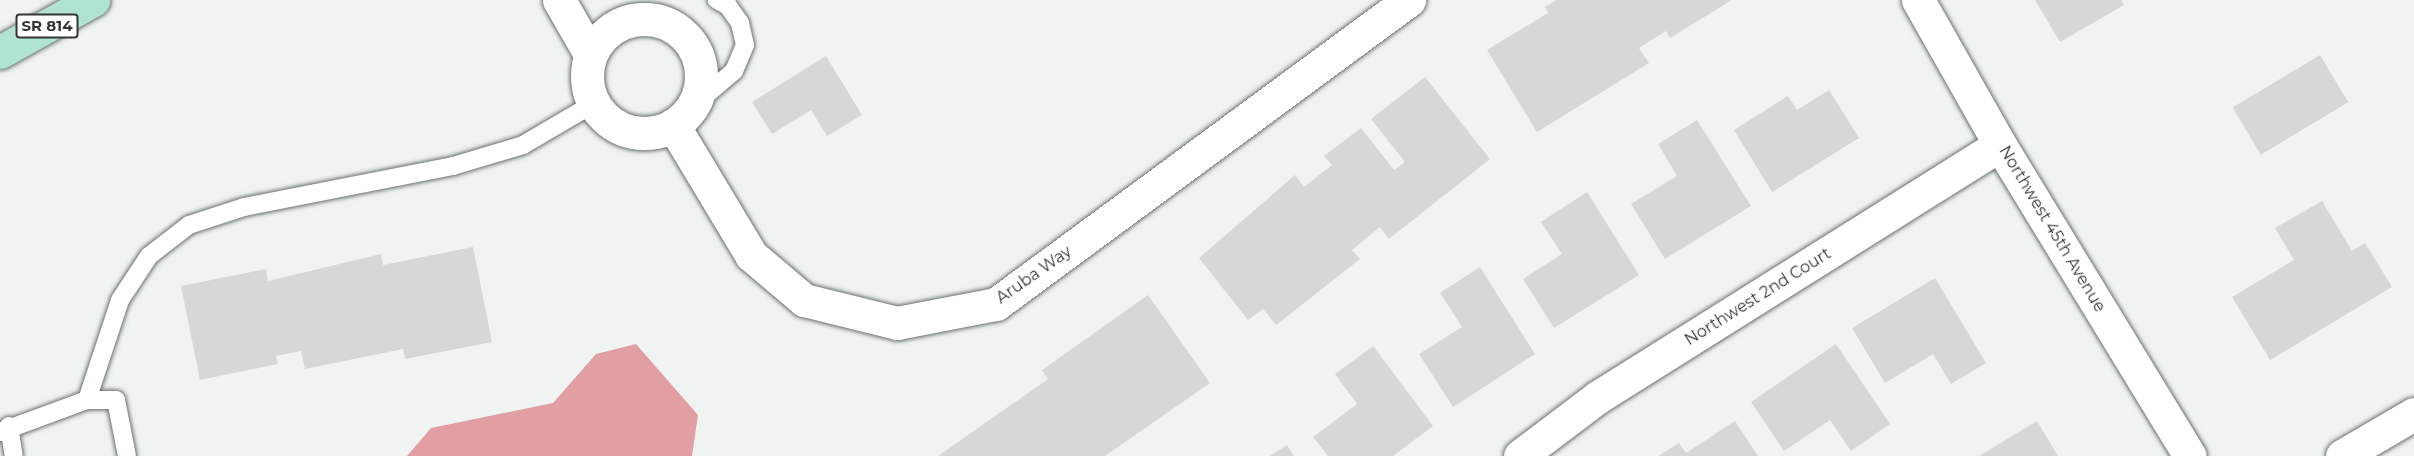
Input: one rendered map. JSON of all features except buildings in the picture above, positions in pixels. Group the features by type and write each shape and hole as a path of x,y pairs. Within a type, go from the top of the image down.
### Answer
{"main road":[{"name":"SR 814","path":"0,52 93,0"}],"street":[{"path":"559,0 590,54"},
{"name":"Aruba Way","path":"683,115 751,255 804,300 897,323 996,304 1409,0"},
{"name":"Northwest 45th Avenue","path":"1918,0 2000,145 2190,456"},
{"path":"638,9 672,26 694,47 701,67 700,87 683,115 656,132 629,131 604,118 593,104 586,80 590,54 611,28 638,9"},
{"name":"Northwest 2nd Court","path":"1520,456 1598,397 2000,145"},
{"path":"2342,456 2414,414"}],"lane":[{"path":"683,115 735,71 745,45 740,23 728,6 717,0"},
{"path":"87,400 120,300 149,256 189,225 244,207 453,166 524,145 593,104"},
{"path":"14,456 4,429 87,400 116,400 127,456"}],"shaded area":[{"path":"636,344 698,415 692,456 407,456 431,428 553,403 596,354"}]}
